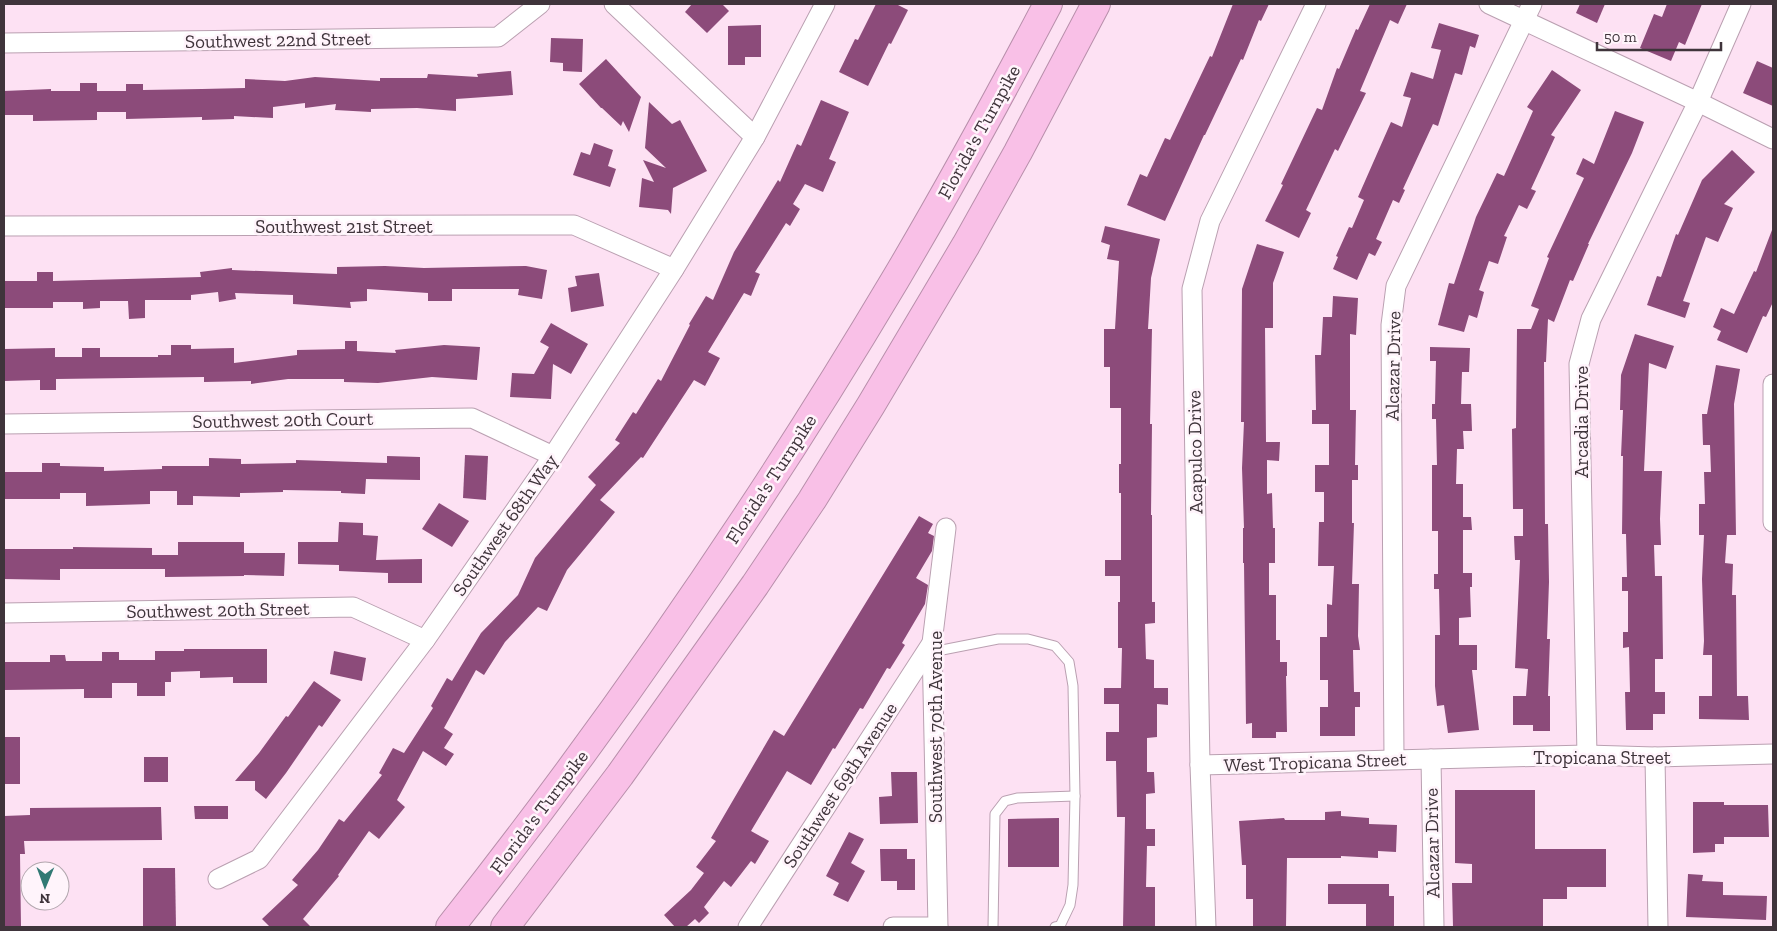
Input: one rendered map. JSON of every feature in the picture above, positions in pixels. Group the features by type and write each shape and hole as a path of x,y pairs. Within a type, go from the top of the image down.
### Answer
{"highway":[{"name":"Florida's Turnpike","path":"450,927 592,742 686,608 780,467 896,279 941,201 1048,4"},
{"path":"506,927 626,768 755,585 812,500 966,245 1018,152 1096,4"}],"street":[{"name":"Southwest 22nd Street","path":"4,43 498,37 540,4"},
{"path":"614,4 755,137"},
{"name":"Southwest 68th Way","path":"218,879 259,859 425,640 553,456 674,269 755,137 825,4"},
{"name":"Acapulco Drive","path":"1206,927 1200,765 1192,290 1210,222 1316,4"},
{"path":"1489,4 1528,12 1698,102 1773,139"},
{"name":"Arcadia Drive","path":"1587,755 1579,364 1591,319 1698,102 1741,4"},
{"name":"Alcazar Drive","path":"1394,760 1391,325 1396,286 1528,12"},
{"name":"Southwest 21st Street","path":"4,226 574,225 674,269"},
{"path":"1773,386 1773,522"},
{"name":"Southwest 20th Court","path":"4,424 472,418 553,456"},
{"name":"Southwest 70th Avenue","path":"938,927 932,648 946,528"},
{"name":"Southwest 20th Street","path":"4,613 353,607 425,640"},
{"name":"Southwest 69th Avenue","path":"748,927 932,648"},
{"name":"Tropicana Street","path":"1431,759 1587,755 1655,757 1773,754"},
{"path":"1655,757 1658,927"},
{"name":"West Tropicana Street","path":"1200,765 1431,759"},
{"name":"Alcazar Drive","path":"1431,759 1434,927"},
{"path":"893,927 938,927"}],"lane":[{"path":"932,648 998,639 1028,639 1055,646 1068,662 1073,686 1075,796 1073,885 1066,916 1060,926 1055,927"},
{"path":"993,927 995,814 1005,801 1017,798 1075,796"}],"building":[{"path":"692,4 722,4 729,11 707,33 685,12"},
{"path":"876,4 896,4 908,10 868,86 839,72 855,39 858,40"},
{"path":"1233,4 1269,4 1261,21 1259,20 1243,60 1241,59 1204,135 1165,221 1127,205 1140,174 1147,177 1165,138 1170,140 1210,56 1212,57"},
{"path":"1370,4 1407,4 1398,24 1390,20 1360,91 1366,93 1338,151 1335,149 1306,210 1311,213 1299,238 1265,221 1317,108 1322,110 1337,68 1339,69 1356,29 1358,30"},
{"path":"1580,4 1605,4 1597,23 1576,13"},
{"path":"1667,4 1702,4 1685,45 1679,42 1671,61 1640,48 1654,14 1662,17"},
{"path":"1439,23 1479,35 1475,48 1470,46 1462,75 1455,73 1438,126 1433,124 1403,189 1405,190 1399,203 1393,200 1376,239 1382,242 1375,256 1369,253 1357,280 1333,269 1338,257 1336,256 1349,227 1352,228 1364,200 1358,197 1391,122 1402,127 1411,98 1403,96 1411,72 1433,79 1441,50 1431,48"},
{"path":"761,25 761,57 745,57 745,65 728,65 728,26"},
{"path":"551,38 583,39 582,72 563,71 563,63 550,62"},
{"path":"606,59 641,97 629,132 623,121 621,126 579,84"},
{"path":"1757,61 1773,68 1773,106 1743,93"},
{"path":"1552,70 1581,90 1551,135 1555,137 1531,189 1536,191 1527,209 1519,205 1504,236 1507,237 1498,264 1489,261 1479,290 1484,292 1477,318 1469,315 1464,332 1438,325 1449,283 1454,284 1476,217 1497,173 1504,176 1533,111 1527,107"},
{"path":"511,71 513,95 456,99 456,111 417,108 371,109 371,112 335,110 336,104 305,108 305,103 273,107 273,118 234,116 234,119 202,120 202,117 126,119 126,112 97,112 97,120 33,121 33,115 4,115 4,91 51,89 51,91 80,91 80,83 97,83 97,91 126,91 126,84 143,84 143,90 245,88 245,79 285,81 315,77 380,81 380,78 427,78 428,74 478,77 477,74"},
{"path":"821,100 849,112 829,159 836,162 823,192 805,184 793,204 800,209 790,226 786,223 755,272 760,274 751,296 744,293 708,352 720,358 705,386 694,380 643,458 641,457 600,500 615,512 567,570 547,611 538,607 505,642 484,675 476,670 444,728 453,734 444,748 454,754 446,766 423,751 397,800 405,807 379,839 369,831 339,876 303,919 311,927 270,927 262,919 298,885 292,880 318,850 339,819 344,822 382,775 379,773 393,748 404,753 433,708 431,706 447,678 452,681 481,633 518,595 535,558 596,485 588,477 620,443 615,440 633,412 636,414 658,379 661,381 689,324 706,296 713,300 734,252 778,180 780,182 797,144 801,146"},
{"path":"649,102 672,124 680,120 707,171 673,188 671,214 668,210 639,207 642,178 654,182 643,160 666,168 645,148"},
{"path":"1615,111 1644,122 1632,153 1588,244 1573,281 1570,280 1554,322 1548,319 1546,362 1544,362 1545,524 1548,524 1549,582 1547,639 1550,639 1548,696 1550,696 1550,731 1533,731 1533,725 1513,725 1513,696 1526,696 1528,669 1515,668 1520,560 1515,560 1514,536 1523,536 1523,509 1513,509 1512,429 1516,428 1517,329 1531,329 1539,309 1531,306 1549,258 1547,257 1584,178 1576,174 1583,158 1594,164"},
{"path":"594,143 613,150 608,166 616,169 610,187 573,175 581,152 590,155"},
{"path":"1732,150 1755,172 1724,204 1733,208 1718,242 1706,237 1683,301 1690,303 1685,318 1647,305 1657,276 1661,277 1676,234 1678,235 1702,180"},
{"path":"1105,226 1160,239 1151,278 1148,329 1152,329 1150,424 1152,424 1152,602 1155,602 1155,623 1145,624 1146,659 1154,660 1154,688 1168,688 1168,705 1157,704 1157,737 1147,738 1147,772 1154,772 1155,793 1146,794 1146,829 1155,829 1155,846 1147,846 1146,887 1155,887 1155,927 1123,927 1125,817 1117,817 1116,761 1106,761 1106,732 1119,732 1119,704 1104,704 1104,688 1121,688 1122,648 1118,648 1120,576 1105,576 1105,560 1121,560 1119,464 1121,464 1121,408 1110,408 1110,367 1104,367 1104,329 1115,329 1119,261 1107,259 1110,245 1101,242"},
{"path":"1772,230 1773,302 1766,317 1763,316 1747,353 1717,340 1721,331 1713,327 1721,308 1734,314 1754,271 1756,272"},
{"path":"1257,244 1284,252 1273,283 1273,328 1265,328 1266,442 1280,442 1279,461 1267,460 1267,494 1272,493 1273,528 1275,528 1275,563 1269,563 1269,595 1276,595 1276,640 1280,640 1280,662 1287,662 1287,732 1276,732 1276,738 1252,738 1252,723 1246,724 1242,468 1244,422 1241,422 1242,289"},
{"path":"385,266 424,268 526,266 547,270 542,299 518,295 519,289 452,289 452,301 428,301 428,293 367,289 367,301 350,302 351,308 293,304 293,295 235,293 236,299 219,302 218,292 191,295 191,300 145,300 145,318 129,319 128,301 100,301 100,308 83,309 83,302 53,302 53,308 4,308 4,281 37,281 37,272 53,272 53,281 201,277 200,272 232,268 232,270 337,274 337,267"},
{"path":"599,273 604,306 571,312 568,288 577,286 575,276"},
{"path":"1333,296 1358,298 1356,335 1350,334 1350,410 1356,410 1355,465 1358,465 1358,480 1352,480 1352,523 1354,523 1352,584 1359,584 1358,636 1360,650 1353,650 1354,692 1360,692 1360,707 1355,707 1355,736 1320,736 1320,707 1328,707 1328,680 1320,680 1320,637 1327,637 1327,604 1332,605 1334,566 1318,566 1319,522 1324,522 1324,492 1315,492 1315,465 1329,465 1329,424 1312,424 1312,410 1316,410 1315,355 1321,355 1323,317 1332,317"},
{"path":"551,323 588,344 571,374 553,364 551,399 510,397 512,373 534,374 549,347 540,342"},
{"path":"1635,334 1674,346 1666,369 1649,363 1644,471 1662,471 1661,545 1654,545 1655,576 1662,576 1663,659 1655,659 1655,692 1665,692 1665,714 1653,714 1653,730 1626,730 1625,692 1630,692 1629,647 1623,648 1623,632 1628,632 1628,591 1622,591 1622,577 1627,577 1626,534 1622,534 1623,456 1621,456 1623,410 1620,410 1621,375"},
{"path":"345,341 357,341 357,351 396,353 395,350 444,345 480,347 477,380 432,377 378,383 344,382 344,379 288,379 251,384 251,381 204,382 204,377 56,379 56,390 40,390 40,380 4,381 4,349 55,348 55,357 82,357 82,348 100,348 100,357 158,357 158,355 171,355 171,345 191,345 191,349 234,348 234,363 297,355 297,350 345,349"},
{"path":"1430,347 1470,348 1469,372 1462,372 1461,404 1471,404 1472,431 1463,431 1464,449 1457,449 1456,484 1463,484 1463,517 1471,517 1472,530 1463,530 1463,573 1472,573 1472,587 1470,587 1471,617 1459,618 1459,645 1477,645 1477,670 1472,670 1479,730 1448,733 1444,705 1437,706 1435,686 1435,635 1440,635 1439,589 1434,589 1434,574 1438,574 1438,531 1432,531 1432,465 1437,465 1436,419 1432,419 1432,404 1435,404 1436,361 1430,361"},
{"path":"1716,365 1740,369 1734,404 1736,535 1727,535 1725,563 1733,564 1732,595 1736,595 1737,696 1748,696 1749,720 1699,719 1699,696 1712,696 1712,655 1703,655 1702,579 1704,535 1699,535 1699,504 1705,504 1704,472 1711,472 1710,445 1703,445 1702,414 1707,414"},
{"path":"465,455 488,456 486,500 463,498"},
{"path":"387,456 420,457 420,480 366,479 365,494 341,493 341,491 283,490 283,492 240,493 240,497 193,496 193,505 177,505 177,491 150,491 150,504 86,506 86,493 60,493 60,499 4,499 4,472 42,472 42,463 60,463 60,466 104,467 104,471 162,469 162,466 209,466 209,458 241,459 241,464 296,463 296,460 387,463"},
{"path":"439,503 469,521 452,547 422,529"},
{"path":"919,516 933,524 928,533 934,536 932,551 916,578 928,585 925,604 902,643 905,645 890,669 887,668 863,709 860,708 835,749 833,748 811,785 787,771 751,831 769,841 755,864 751,861 731,887 724,881 704,907 709,913 699,923 695,919 686,927 675,927 664,915 691,890 704,873 696,867 716,841 711,838 774,730 784,736"},
{"path":"339,522 363,523 363,535 378,536 376,560 422,559 422,583 388,583 388,573 339,571 339,565 298,564 298,542 338,542"},
{"path":"178,542 244,542 244,553 285,553 284,576 165,577 165,569 60,569 60,580 4,579 4,549 73,549 73,547 152,548 152,555 178,555"},
{"path":"184,649 267,649 267,683 233,683 233,677 200,678 200,671 171,672 171,682 165,682 165,696 137,696 137,683 112,683 112,698 84,698 84,689 4,690 4,662 50,662 50,655 65,655 66,661 102,661 102,652 119,652 119,660 155,660 155,651 184,651"},
{"path":"334,651 366,658 362,681 330,674"},
{"path":"314,681 341,700 322,727 319,725 266,799 255,790 255,781 235,781 259,753 286,716 288,717"},
{"path":"4,737 20,737 20,784 4,784"},
{"path":"144,757 168,757 168,782 144,782"},
{"path":"891,772 917,772 918,823 880,824 879,797 892,796"},
{"path":"1455,790 1535,790 1535,849 1606,849 1606,887 1567,887 1567,899 1543,899 1543,927 1453,927 1452,883 1472,883 1472,864 1455,863"},
{"path":"1693,802 1724,802 1724,805 1768,805 1769,837 1724,837 1724,844 1715,844 1715,852 1693,853"},
{"path":"194,806 228,806 228,819 195,819"},
{"path":"161,807 162,840 24,841 25,854 20,854 21,927 4,927 4,816 30,815 30,808"},
{"path":"1341,811 1341,816 1369,818 1369,824 1397,825 1396,852 1378,851 1378,858 1341,856 1341,858 1287,858 1286,927 1253,927 1253,899 1246,899 1246,865 1242,865 1239,821 1284,818 1285,820 1325,820 1325,812"},
{"path":"1059,818 1059,867 1008,867 1008,819"},
{"path":"849,832 864,839 851,863 865,871 848,902 833,895 839,883 826,876"},
{"path":"880,849 907,849 907,859 915,859 915,890 897,890 897,881 881,881"},
{"path":"143,868 175,868 176,927 143,927"},
{"path":"1688,874 1703,875 1702,881 1723,882 1723,895 1767,896 1766,920 1686,917"},
{"path":"1328,884 1389,884 1389,896 1394,896 1394,927 1366,927 1366,904 1328,904"}]}
